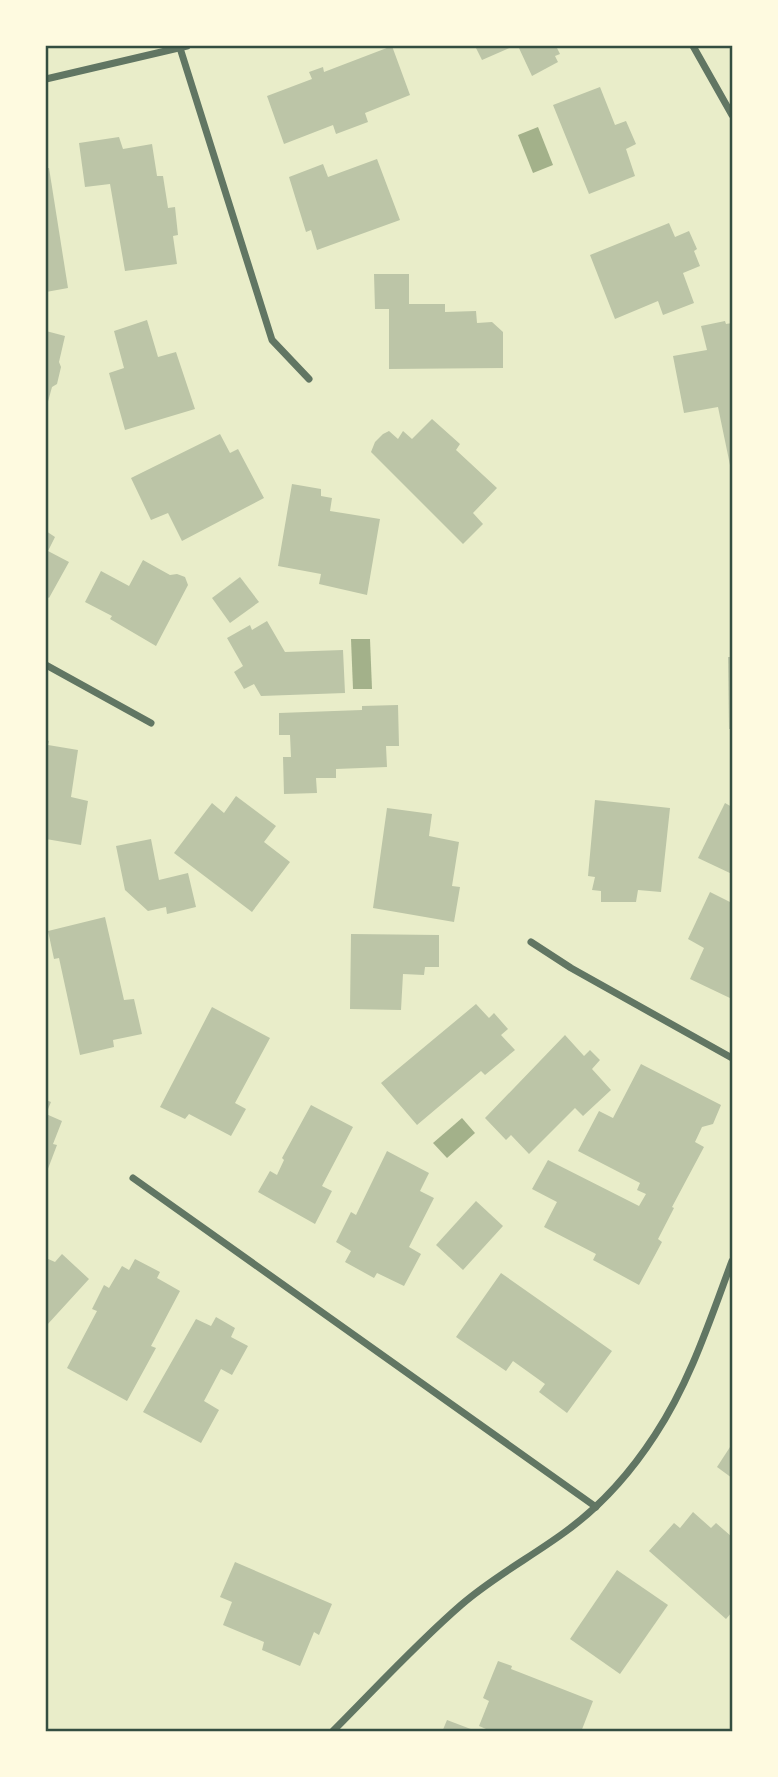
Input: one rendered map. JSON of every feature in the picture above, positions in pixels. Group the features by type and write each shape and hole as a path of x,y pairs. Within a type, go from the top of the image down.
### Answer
{"street":[{"path":"693,46 733,115"},
{"path":"46,79 183,47 272,341 309,379"},
{"path":"46,665 151,723"},
{"path":"531,942 571,968 733,1058"},
{"path":"132,1178 596,1507"},
{"path":"332,1731 461,1604 565,1532 596,1507 635,1462 673,1405 733,1261"}],"shaded area":[{"path":"538,127 553,165 533,173 518,135"},
{"path":"351,639 370,639 372,689 353,689"},
{"path":"462,1118 475,1133 447,1158 433,1143"}],"building":[{"path":"392,46 410,95 365,113 368,122 336,134 333,125 284,144 267,96 312,79 309,72 323,67 324,72"},
{"path":"475,46 514,46 482,60"},
{"path":"518,46 556,46 560,54 555,56 558,62 532,76"},
{"path":"600,87 615,125 626,121 636,144 626,149 635,176 589,194 553,105"},
{"path":"119,137 123,149 152,144 157,176 163,176 168,208 175,207 178,235 173,236 177,264 125,271 110,184 85,187 79,143"},
{"path":"377,159 400,220 317,250 311,230 306,232 289,177 323,164 328,177"},
{"path":"46,168 49,168 68,288 46,292"},
{"path":"669,223 675,237 689,231 697,249 694,251 700,266 683,273 694,303 663,315 658,301 615,319 590,255"},
{"path":"374,274 409,274 409,304 445,304 445,312 476,311 477,323 492,322 503,332 503,368 389,369 389,309 375,309"},
{"path":"147,320 158,357 176,352 195,409 125,430 109,373 124,368 114,331"},
{"path":"725,321 726,324 732,323 732,465 718,407 684,413 673,356 707,350 701,326"},
{"path":"46,331 65,336 57,384 52,387 46,409"},
{"path":"432,419 460,444 456,450 497,488 473,513 483,524 463,544 371,452 375,442 383,434 389,431 398,439 403,431 412,439"},
{"path":"220,434 230,453 238,449 264,498 182,541 168,513 151,520 131,478"},
{"path":"292,484 321,489 321,496 332,498 330,511 380,519 367,595 319,584 321,574 278,566"},
{"path":"46,531 55,537 48,551 69,562 49,598 46,596"},
{"path":"143,560 170,575 185,577 188,585 156,646 110,619 112,616 85,602 101,571 129,586"},
{"path":"240,577 259,602 230,623 212,598"},
{"path":"267,621 285,652 343,650 345,693 261,696 254,684 244,689 234,672 243,666 227,638 250,625 252,630"},
{"path":"728,657 732,657 732,729 729,729"},
{"path":"398,705 399,746 386,746 387,767 336,769 336,778 316,778 317,793 284,794 283,757 291,757 290,735 279,735 279,713 362,710 362,706"},
{"path":"46,740 49,741 48,745 78,750 71,797 88,801 81,845 46,839"},
{"path":"236,796 276,826 264,842 290,862 252,912 174,853 212,803 224,813"},
{"path":"595,800 670,808 661,892 638,890 636,902 601,902 601,891 592,890 595,877 588,876"},
{"path":"725,803 732,807 732,874 698,858"},
{"path":"387,808 432,814 429,836 459,842 452,886 460,887 454,922 373,908"},
{"path":"151,839 159,880 188,873 196,907 167,914 166,907 148,911 125,890 116,846"},
{"path":"710,892 732,903 732,999 690,979 704,948 688,939"},
{"path":"105,917 124,1000 134,999 142,1034 113,1040 114,1047 80,1055 59,958 54,959 48,931"},
{"path":"351,934 439,935 439,967 425,967 424,975 403,974 401,1010 350,1009"},
{"path":"476,1004 489,1018 494,1013 508,1029 501,1035 515,1050 485,1075 481,1071 417,1125 381,1083"},
{"path":"212,1007 270,1038 235,1103 246,1109 231,1136 189,1114 185,1119 160,1107"},
{"path":"565,1035 584,1056 590,1050 600,1060 592,1069 611,1090 583,1116 575,1108 529,1154 511,1135 506,1140 485,1118"},
{"path":"641,1064 721,1105 713,1124 702,1127 695,1142 704,1147 672,1207 674,1208 658,1239 662,1242 639,1285 593,1260 596,1254 544,1227 557,1202 532,1189 548,1160 639,1206 646,1194 637,1190 640,1183 578,1151 599,1111 613,1118"},
{"path":"46,1100 51,1102 46,1114"},
{"path":"311,1105 353,1127 322,1186 332,1191 315,1224 258,1192 270,1171 277,1175 284,1160 282,1158"},
{"path":"46,1114 62,1121 53,1144 57,1145 46,1174"},
{"path":"387,1151 429,1173 420,1191 434,1198 409,1247 421,1254 404,1286 377,1273 374,1278 345,1262 351,1251 336,1242 351,1212 356,1215"},
{"path":"476,1201 503,1226 463,1270 436,1245"},
{"path":"62,1254 89,1279 47,1325 46,1258 55,1262"},
{"path":"135,1259 160,1272 157,1278 180,1291 151,1346 156,1348 127,1401 67,1368 97,1311 92,1309 104,1285 109,1288 122,1266 129,1270"},
{"path":"501,1273 612,1351 567,1413 539,1392 545,1384 513,1361 506,1371 456,1337"},
{"path":"216,1317 235,1328 231,1337 248,1346 232,1375 221,1369 204,1401 219,1410 201,1443 143,1412 196,1319 211,1326"},
{"path":"732,1444 732,1478 717,1467"},
{"path":"693,1512 711,1528 716,1523 732,1537 732,1612 726,1619 649,1551 674,1523 680,1528"},
{"path":"235,1562 332,1604 319,1635 314,1632 300,1666 262,1650 264,1642 223,1625 232,1602 220,1597"},
{"path":"617,1570 668,1605 620,1674 570,1639"},
{"path":"498,1661 512,1666 511,1669 593,1701 581,1732 501,1732 495,1729 493,1732 479,1726 489,1701 483,1698"},
{"path":"447,1720 476,1731 476,1732 442,1732"}]}
